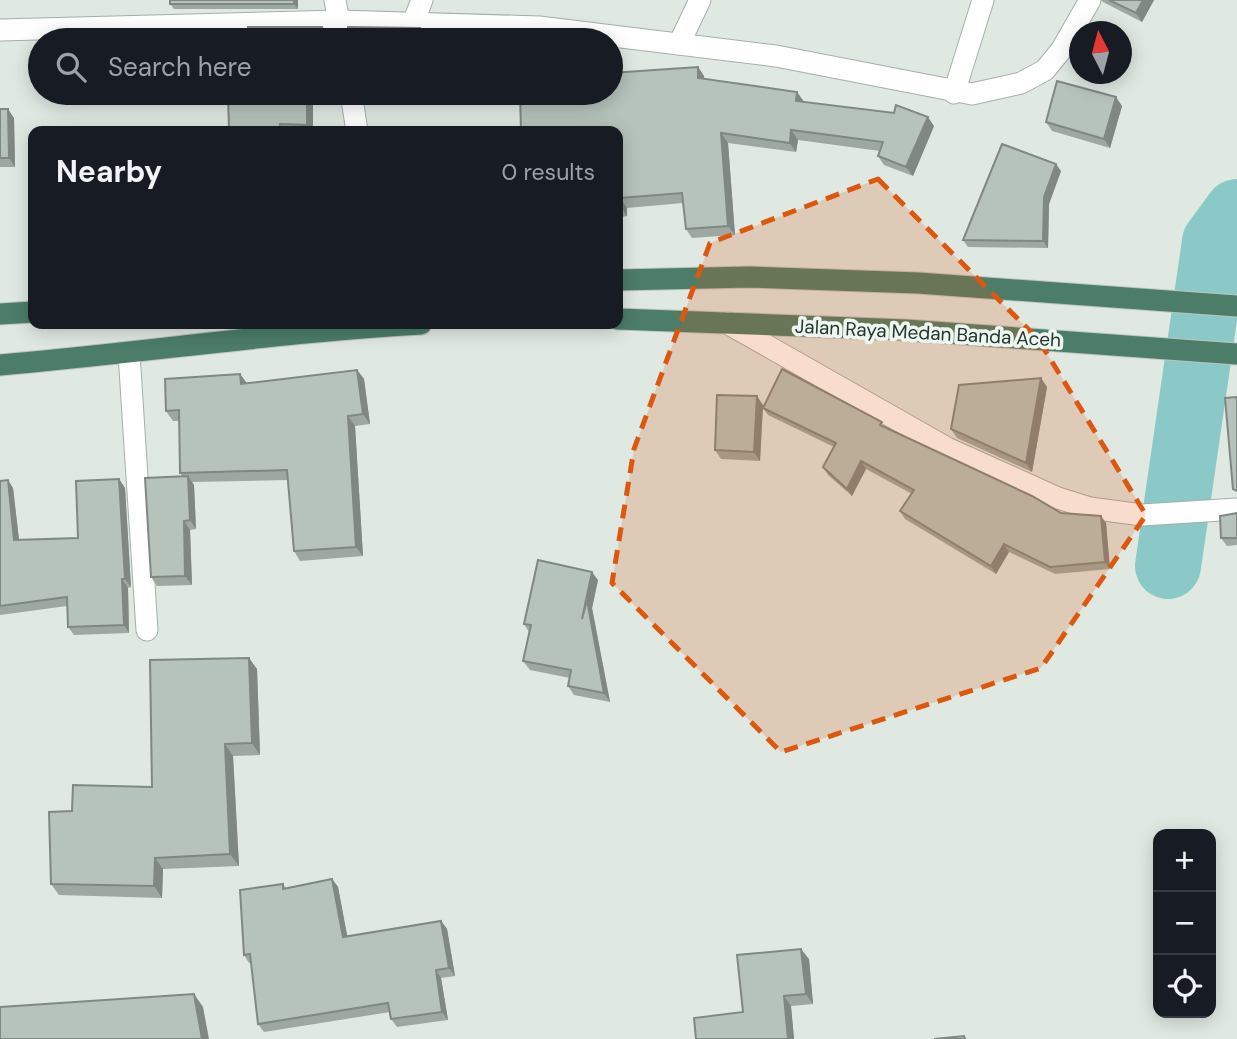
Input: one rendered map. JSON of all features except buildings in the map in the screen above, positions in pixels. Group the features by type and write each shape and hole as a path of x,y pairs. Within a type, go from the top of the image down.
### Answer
{"highway":[{"path":"623,280 750,277 892,282 1237,306"},
{"path":"0,314 28,312"},
{"name":"Jalan Raya Medan Banda Aceh","path":"623,318 894,329 1237,354"},
{"path":"0,365 129,354 342,329"}],"street":[{"path":"413,23 422,0"},
{"path":"679,44 699,0"},
{"path":"954,93 983,0"},
{"path":"623,37 776,56 954,93 998,90 1021,83 1045,69 1062,49 1090,0"},
{"path":"68,28 339,20 547,28"},
{"path":"0,30 28,29"},
{"path":"353,105 356,126"},
{"path":"727,324 947,448 1058,498 1090,508 1142,515 1231,510"},
{"path":"129,354 147,630"}],"highlighted area":[{"path":"878,179 1038,339 1146,515 1041,668 781,752 612,583 634,449 710,243"}],"waterway":[{"path":"1168,566 1215,242 1237,212"}]}
